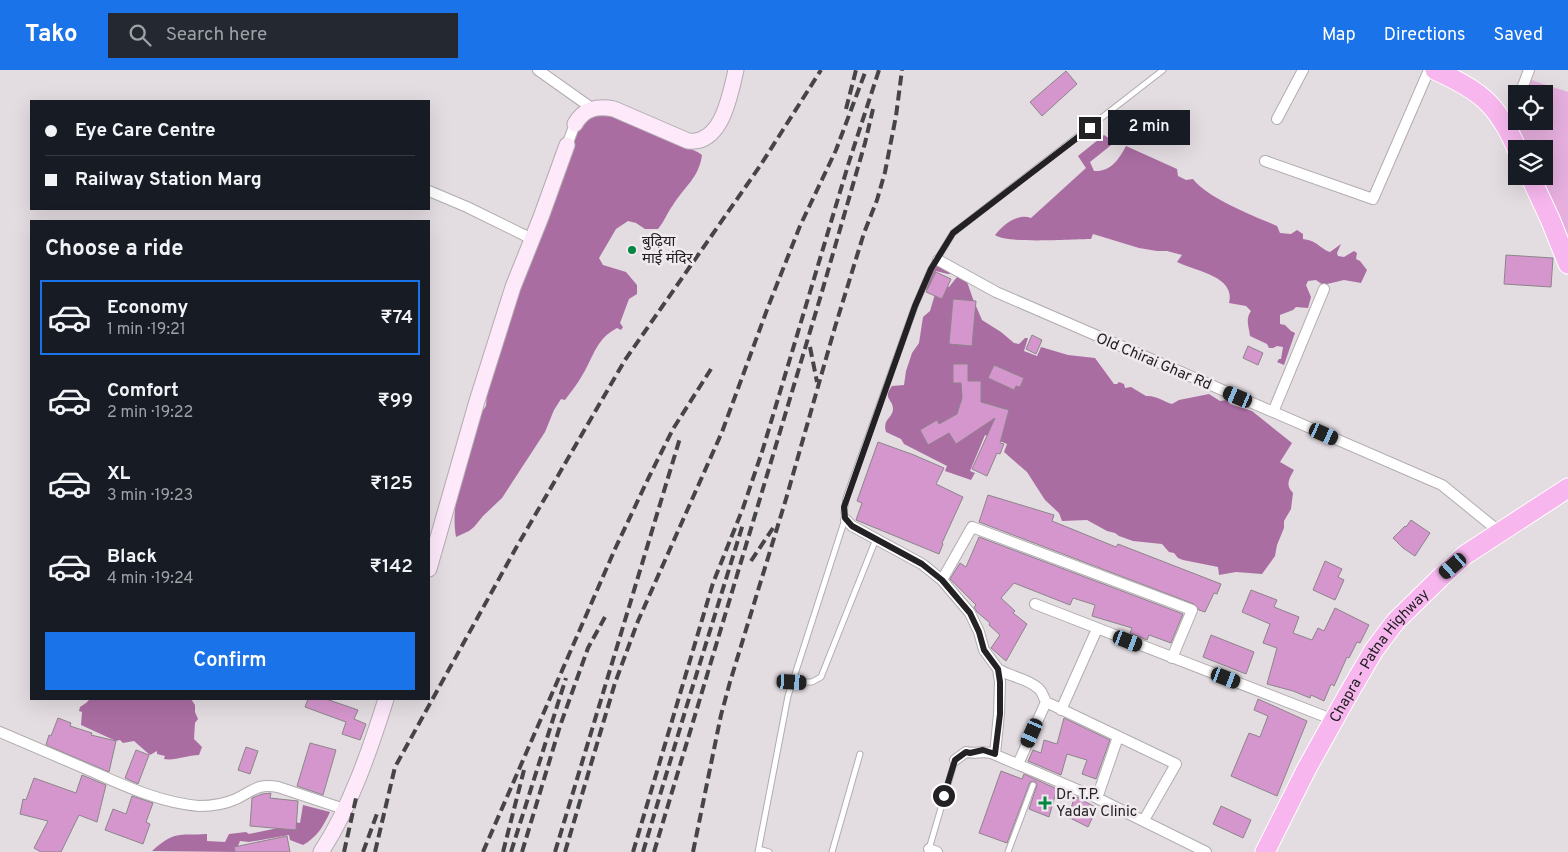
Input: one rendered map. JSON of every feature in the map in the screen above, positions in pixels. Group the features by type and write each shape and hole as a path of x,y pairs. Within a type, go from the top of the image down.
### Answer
{"highway":[{"path":"1434,70 1479,93 1497,112 1513,140"},
{"path":"1534,185 1568,264"},
{"name":"Chapra - Patna Highway","path":"1265,852 1307,768 1334,720 1374,650 1396,621 1465,555 1568,488"}],"street":[{"path":"538,70 593,109"},
{"path":"430,566 480,391 513,287 575,124 585,112 593,109 614,109 680,138 696,142 709,136 718,125 726,106 736,70"},
{"path":"1277,119 1302,70"},
{"path":"1265,161 1374,200 1429,70"},
{"path":"1524,85 1530,70"},
{"path":"430,191 467,207 532,239"},
{"name":"Old Chirai Ghar Rd","path":"938,260 996,292 1442,485 1501,533"},
{"path":"1273,412 1324,289"},
{"path":"846,519 852,526 922,564 942,580 970,613 979,632 984,650 998,669 1040,688 1046,702 1176,764 1144,820"},
{"path":"942,580 972,527 1192,610 1172,658"},
{"path":"1034,604 1334,720"},
{"path":"1061,710 1097,629"},
{"path":"995,754 1000,714 998,669"},
{"path":"321,852 331,837 372,745 386,700"},
{"path":"1018,764 1046,702"},
{"path":"0,732 158,798 199,806 212,805 236,799 254,788 269,785 344,809"},
{"path":"1096,798 1118,737"},
{"path":"955,760 966,752 983,750 995,754 1144,820 1206,852"}],"lane":[{"path":"769,852 759,850 792,682 846,519 844,507 846,498 911,315 925,282 953,233 1163,70"},
{"path":"792,682 812,682 821,677 876,539"},
{"path":"832,852 860,754"},
{"path":"931,851 955,760"},
{"path":"1008,852 1033,785"}],"shaded area":[{"path":"1528,79 1546,85 1526,85"},
{"path":"1553,87 1568,92 1568,268 1533,185 1553,185 1553,140 1514,140 1510,130 1553,130"},
{"path":"605,112 675,144 698,152 702,155 698,170 658,229 645,229 636,223 628,221 616,229 599,258 603,265 626,272 637,285 637,294 629,299 620,323 623,327 621,330 617,328 610,332 596,348 577,384 565,400 561,399 545,432 502,498 474,527 456,537 455,506 461,474 481,413 486,406 487,394 515,302 579,122"},
{"path":"1104,135 1115,142 1090,162 1094,171 1100,171 1114,164 1126,146 1177,169 1178,176 1186,180 1193,179 1220,200 1277,226 1280,233 1291,234 1297,230 1303,234 1303,239 1312,241 1330,252 1341,244 1337,253 1338,256 1344,257 1354,251 1357,253 1356,259 1367,270 1361,283 1344,280 1323,285 1316,280 1308,281 1306,285 1311,297 1308,308 1296,307 1280,315 1280,324 1285,325 1295,333 1284,365 1277,362 1281,359 1283,347 1269,348 1267,344 1250,336 1248,320 1251,311 1246,306 1229,303 1230,294 1226,286 1220,281 1177,262 1182,255 1167,251 1139,248 1093,234 1091,239 1040,240 1002,238 995,235 1002,227 1016,219 1021,217 1031,218 1086,168 1078,156"},
{"path":"935,265 954,273 948,274 936,271 932,279 949,287 957,277 966,279 982,320 1014,343 1019,344 1025,338 1028,338 1024,351 1037,356 1041,347 1068,355 1095,358 1114,384 1119,382 1124,384 1125,388 1131,387 1146,396 1156,397 1172,404 1179,400 1209,394 1220,401 1227,400 1230,404 1252,411 1292,443 1280,462 1294,470 1289,482 1289,487 1293,493 1291,509 1284,521 1284,528 1275,556 1262,574 1236,572 1219,575 1218,567 1178,558 1162,544 1133,541 1107,531 1087,520 1062,521 1059,513 1045,500 1027,472 1004,452 1007,444 985,435 970,471 975,473 971,480 945,471 947,466 904,444 901,439 886,432 886,421 893,412 893,406 888,396 889,390 892,386 904,385 912,353 919,343 923,317 930,311 935,294 924,289"},
{"path":"89,700 192,700 195,705 198,719 195,723 194,739 202,747 199,755 164,759 165,756 157,754 157,751 150,755 134,741 123,743 120,740 116,741 81,725 82,712 79,711 80,707"},
{"path":"303,805 330,812 319,831 303,845 290,840 289,835 249,842 240,841 238,852 152,851 177,835 207,834 207,841 225,842 229,834 246,832 249,834 278,828 294,822 300,823"}],"building":[{"path":"1066,71 1077,84 1042,116 1030,102"},
{"path":"1506,255 1553,258 1551,287 1504,284"},
{"path":"936,272 951,279 942,299 926,292"},
{"path":"953,299 976,301 972,346 949,344"},
{"path":"1032,335 1042,340 1036,354 1026,349"},
{"path":"1248,346 1263,353 1258,365 1243,358"},
{"path":"953,364 968,364 968,381 981,381 981,402 1009,410 1000,443 1004,444 1000,454 997,453 987,476 972,469 995,418 956,444 949,433 928,445 920,430 937,420 939,424 957,414 962,398 961,383 953,383"},
{"path":"994,365 1024,378 1020,387 1016,386 1014,390 988,378"},
{"path":"878,442 944,468 936,484 963,497 942,543 939,554 856,520 862,503 857,501"},
{"path":"988,495 1054,515 1052,521 1116,547 1118,544 1221,584 1217,594 1214,593 1205,612 1199,610 1194,604 979,522"},
{"path":"1411,520 1430,533 1415,556 1393,538"},
{"path":"979,537 1183,614 1171,643 1149,635 1147,640 1130,633 1132,628 1092,616 1095,605 1073,598 1070,605 1014,583 1001,598 1015,611 1013,613 1027,624 1006,661 991,648 1000,635 977,612 974,607 976,605 950,579 960,563 966,567"},
{"path":"1325,561 1342,569 1338,577 1344,580 1335,600 1313,590"},
{"path":"1251,590 1277,600 1274,607 1299,617 1293,633 1312,640 1318,628 1324,631 1335,608 1369,625 1360,643 1357,642 1349,658 1347,657 1334,686 1331,684 1324,701 1311,695 1310,698 1267,684 1277,648 1263,643 1270,624 1242,612"},
{"path":"1211,635 1254,652 1246,674 1203,657"},
{"path":"1258,699 1307,721 1277,796 1231,776 1249,733 1260,737 1268,716 1254,710"},
{"path":"308,700 329,700 358,710 354,719 366,724 360,740 342,734 346,722 305,707"},
{"path":"58,718 71,723 70,726 92,733 91,735 116,741 109,772 46,745"},
{"path":"1064,718 1110,740 1096,779 1082,774 1087,760 1067,754 1061,775 1028,761 1033,750 1041,753 1044,740 1057,744"},
{"path":"310,743 336,750 323,795 297,786"},
{"path":"246,747 258,751 250,774 238,770"},
{"path":"136,750 149,755 138,784 125,778"},
{"path":"1001,771 1022,779 1024,774 1057,789 1049,817 1029,809 1037,785 1035,781 1030,782 1007,843 979,833"},
{"path":"82,775 106,785 97,822 79,815 61,852 41,852 34,848 48,821 20,814 23,799 26,800 34,778 76,793"},
{"path":"271,793 270,798 298,801 296,830 250,826 252,798"},
{"path":"132,796 153,803 146,822 150,824 143,844 105,830 113,809 126,814"},
{"path":"1075,796 1097,808 1088,827 1068,817"},
{"path":"1221,806 1251,820 1243,838 1213,824"},
{"path":"287,836 290,852 235,852 234,847"}],"railway":[{"path":"375,852 395,767 516,548 625,360 760,166 821,70"},
{"path":"846,109 856,70"},
{"path":"565,852 615,683 638,621 722,432 800,226 836,150 866,70"},
{"path":"633,852 713,583 743,508 762,452 849,162 879,70"},
{"path":"693,852 721,715 730,682 786,499 835,327 885,172 896,116 902,70"},
{"path":"654,852 821,295 873,109"},
{"path":"810,347 817,382"},
{"path":"483,852 615,549 648,479 673,429 711,369"},
{"path":"555,852 680,438"},
{"path":"643,852 743,524"},
{"path":"751,561 773,528"},
{"path":"522,852 560,726 588,648 605,617"},
{"path":"511,852 566,678"},
{"path":"503,852 524,770"},
{"path":"344,852 356,798"},
{"path":"363,852 378,811"}],"place":[{"name":"बुढ़िया माई मंदिर","path":"632,250"},
{"name":"Dr. T.P. Yadav Clinic","path":"1045,803"}],"route":[{"path":"944,796 955,760 966,752 983,750 995,754 1000,714 998,669 984,650 979,632 970,613 942,580 922,564 852,526 845,518 844,507 915,306 931,269 953,233 1090,128"}]}
